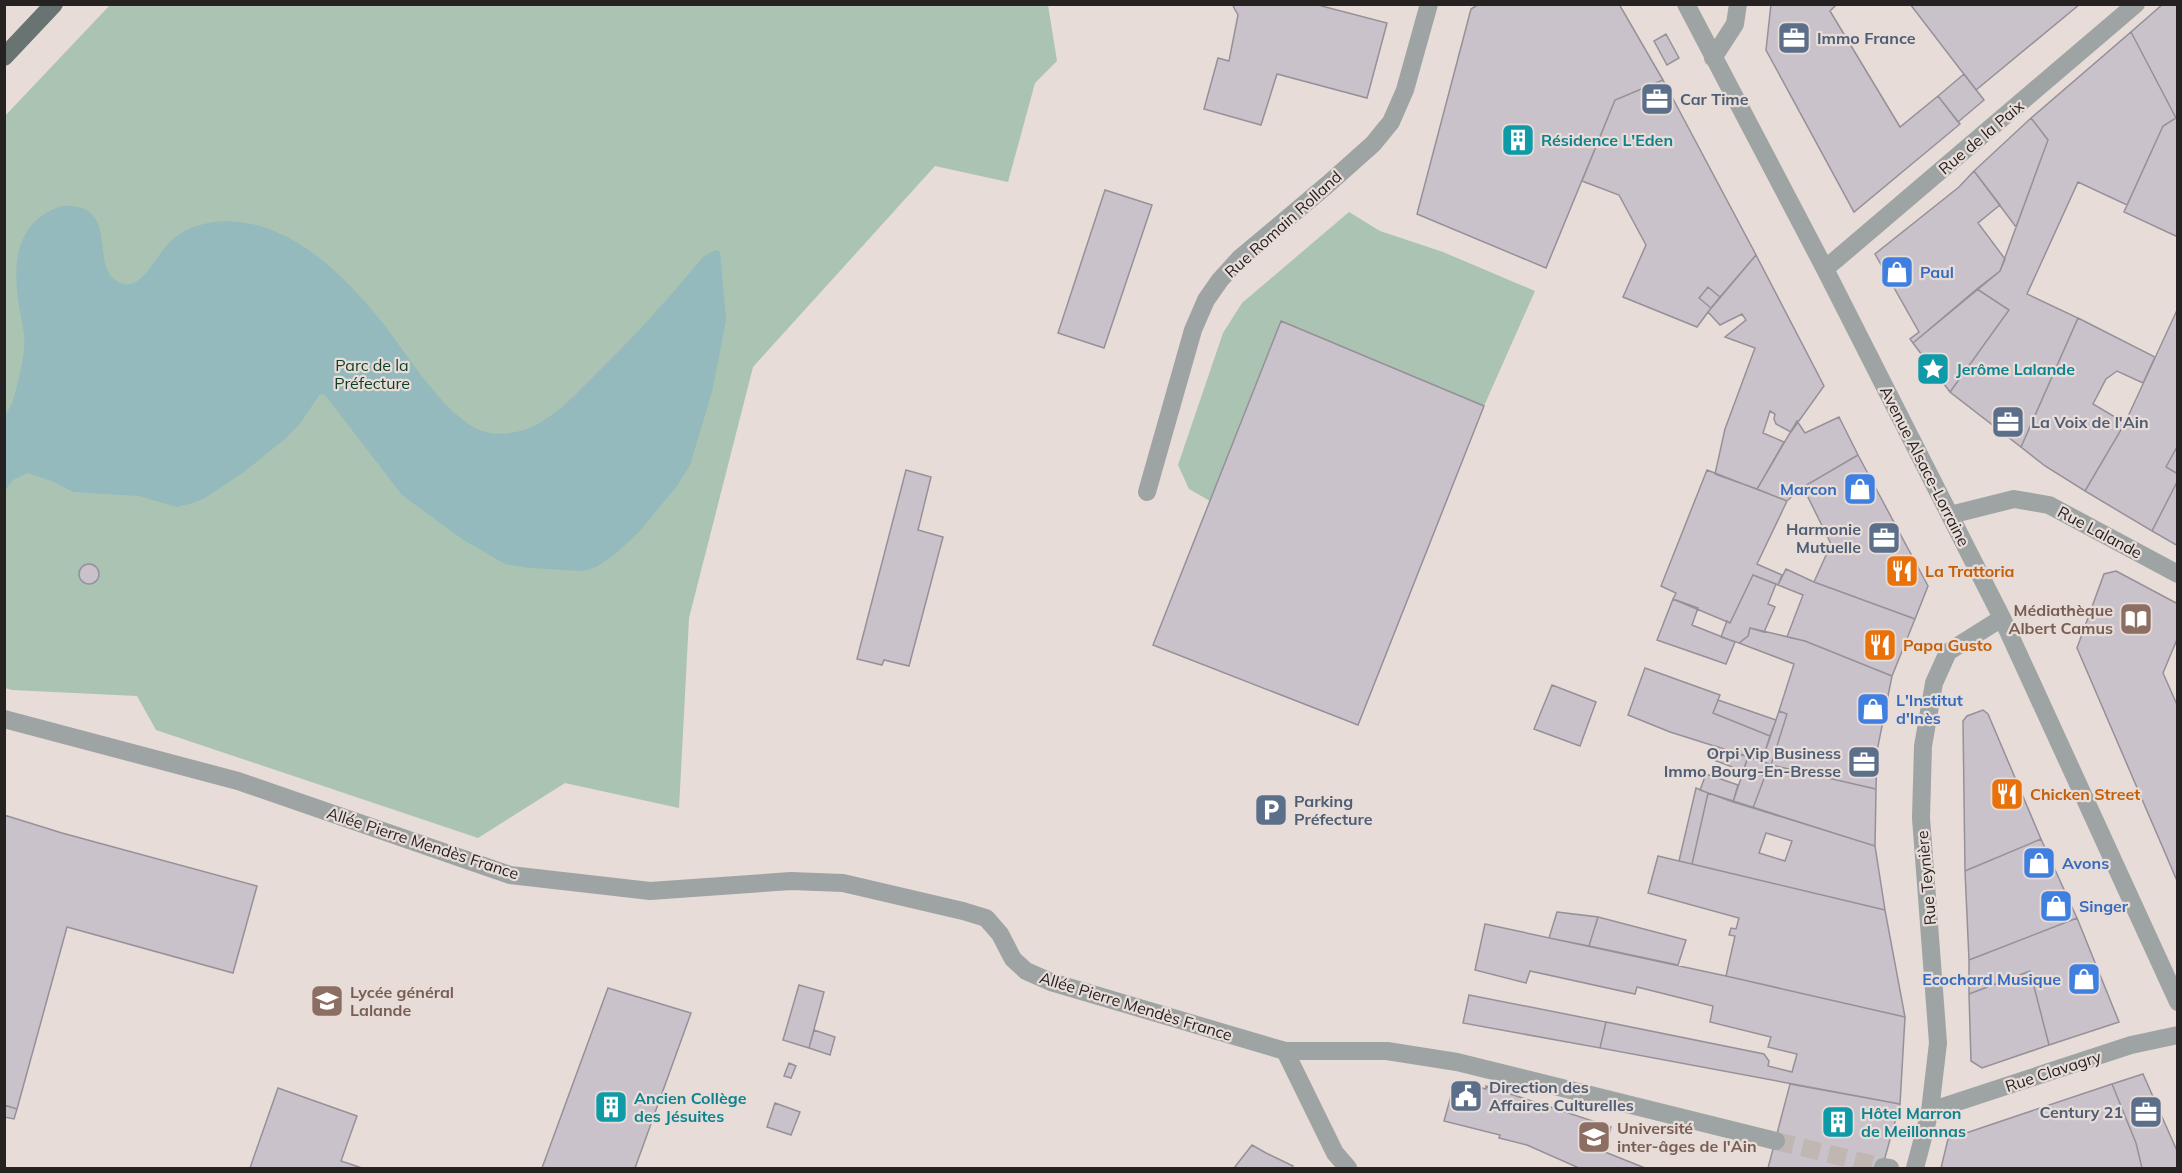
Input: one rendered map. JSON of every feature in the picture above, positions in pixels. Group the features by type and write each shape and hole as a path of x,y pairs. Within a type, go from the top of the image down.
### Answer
{"main road":[{"path":"4,57 54,4"}],"street":[{"name":"Rue Romain Rolland","path":"1147,492 1193,330 1206,300 1239,259 1373,144 1391,122 1406,90 1429,4"},
{"name":"Avenue Alsace-Lorraine","path":"1686,4 1826,269 2002,618 2178,1002"},
{"path":"1713,58 1735,24 1738,4"},
{"name":"Rue de la Paix","path":"1826,269 2136,4"},
{"name":"Rue Lalande","path":"1950,515 2014,499 2049,505 2178,573"},
{"name":"Rue Teynière","path":"1915,1168 1930,1111 1938,1043 1921,818 1923,746 1934,682 1948,652 2002,618"},
{"name":"Allée Pierre Mendès France","path":"4,719 238,781 510,875 650,891 791,881 843,883 963,911 986,918 1000,934 1013,958 1026,971 1051,982 1285,1051 1387,1051 1457,1062 1776,1141"},
{"name":"Rue Clavagry","path":"1930,1111 2131,1045 2178,1035"},
{"path":"1285,1051 1335,1153 1348,1168"}],"green space":[{"name":"Parc de la Préfecture","path":"110,5 1048,5 1057,61 1035,83 1008,182 935,166 753,367 689,618 679,808 565,783 478,838 156,730 137,696 5,688 4,117"},
{"path":"1349,212 1380,231 1443,252 1535,291 1484,406 1281,321 1210,501 1189,489 1178,465 1223,333 1242,303"}],"water":[{"path":"61,206 82,208 95,219 100,228 108,271 114,279 124,284 131,284 145,275 168,243 197,226 223,221 236,222 262,227 290,238 333,269 358,295 450,409 477,429 498,434 527,429 559,409 638,331 703,257 715,250 720,252 726,320 712,392 690,465 677,486 639,532 614,555 596,567 583,571 505,564 462,539 402,495 325,395 320,394 301,422 286,438 244,472 205,498 193,503 177,507 139,496 73,492 52,481 27,473 13,480 5,490 4,421 17,388 24,344 17,289 17,259 20,245 34,222"}],"building":[{"path":"1232,4 1314,4 1387,23 1367,98 1277,74 1261,125 1204,109 1218,58 1229,61 1238,15"},
{"name":"Résidence L'Eden","path":"1479,4 1619,4 1663,80 1615,100 1546,268 1417,214 1471,9"},
{"path":"1771,4 1837,4 1830,11 1900,127 1938,96 1960,124 1854,212 1766,50"},
{"path":"1910,4 2080,4 1976,90"},
{"path":"2163,4 2178,4 2178,237 2124,212 2163,126 2176,118 2131,32"},
{"path":"2131,32 2176,118 2163,126 2127,205 2078,182 2027,294 2078,318 2021,447 1950,392 2009,310 1977,289 2000,271 2048,140 2031,118"},
{"path":"1666,34 1679,58 1667,65 1654,41"},
{"path":"1964,74 1984,100 1958,122 1938,96"},
{"path":"1663,80 1756,255 1720,297 1708,287 1699,298 1711,308 1697,327 1623,297 1646,245 1619,195 1582,181 1615,100"},
{"path":"2031,118 2048,140 2016,227 1974,171"},
{"path":"1974,171 2000,205 1978,223 2005,259 2000,271 1913,343 1910,339 1919,332 1875,254 1959,187"},
{"path":"1105,190 1152,205 1104,348 1058,333"},
{"path":"1756,255 1824,386 1791,432 1776,424 1775,414 1770,411 1763,433 1784,442 1757,489 1715,474 1725,429 1755,348 1725,337 1746,320 1742,314 1720,325 1708,312"},
{"path":"1708,287 1720,297 1711,308 1699,298"},
{"path":"1977,289 2009,310 1950,392 1913,343"},
{"path":"2178,308 2178,445 2166,467 2178,474 2178,480 2152,531 2085,491 2125,423"},
{"path":"2078,318 2155,357 2143,383 2117,371 2106,379 2093,404 2125,423 2085,491 2045,466 2021,447"},
{"path":"1281,321 1484,406 1358,725 1153,645"},
{"path":"1839,417 1858,455 1803,487 1787,501 1757,489 1797,421 1805,433"},
{"path":"2178,445 2178,474 2166,467"},
{"path":"1858,455 1928,586 1915,619 1814,582 1831,544 1803,487"},
{"path":"906,470 931,477 918,530 943,537 909,666 884,660 882,665 857,659"},
{"path":"1707,470 1787,501 1757,564 1782,575 1778,585 1753,575 1730,623 1673,599 1676,593 1661,586"},
{"path":"2178,480 2178,546 2152,531"},
{"path":"89,564 96,567 99,574 96,581 89,584 82,581 79,574 82,567"},
{"path":"1786,569 1814,582 1915,619 1892,676 1805,641 1787,637 1803,595 1778,585"},
{"path":"2116,571 2178,604 2178,637 2163,673 2178,707 2178,883 2077,648 2104,574"},
{"path":"1753,575 1776,584 1768,604 1775,607 1764,632 1750,628 1748,636 1739,643 1721,637 1727,621 1730,623"},
{"path":"1673,599 1698,608 1692,625 1735,642 1726,664 1657,640"},
{"path":"1750,628 1805,641 1892,676 1877,751 1876,789 1771,765 1787,714 1779,711 1794,664 1739,643 1748,636"},
{"path":"1645,668 1720,695 1713,713 1770,736 1762,761 1670,732 1628,715"},
{"path":"1552,685 1596,702 1580,746 1534,729"},
{"path":"1718,700 1776,720 1770,736 1713,713"},
{"path":"1983,710 1988,714 2041,839 1965,871 1963,721 1967,716"},
{"path":"1779,711 1787,714 1771,765 1762,761"},
{"path":"1715,746 1748,757 1743,771 1711,759"},
{"path":"1748,757 1771,765 1876,789 1875,846 1753,808 1765,776 1744,769"},
{"path":"1744,769 1765,776 1753,808 1733,802"},
{"path":"1706,774 1738,785 1733,802 1700,790"},
{"path":"1696,788 1708,793 1692,864 1679,861"},
{"path":"1708,793 1875,846 1885,910 1692,864","holes":["1766,833 1792,841 1785,861 1759,853"]},
{"path":"4,815 257,886 233,973 67,927 17,1109 4,1105"},
{"path":"2041,839 2077,918 1969,960 1965,871"},
{"path":"1658,856 1885,910 1905,1017 1726,976 1735,936 1729,935 1731,928 1736,929 1739,918 1648,893"},
{"path":"1557,912 1598,917 1589,946 1549,938"},
{"path":"1598,917 1686,940 1678,965 1589,946"},
{"path":"2077,918 2119,1022 2049,1045 2030,971 1969,994 1969,960"},
{"path":"1485,924 1905,1017 1900,1104 1600,1048 1606,1022 1764,1054 1769,1061 1768,1066 1792,1072 1797,1054 1768,1047 1771,1037 1710,1022 1713,1006 1637,987 1635,994 1530,971 1526,983 1475,970"},
{"path":"2030,971 2049,1045 1982,1068 1971,1061 1969,994"},
{"path":"799,985 824,992 809,1048 783,1040"},
{"name":"Ancien Collège des Jésuites","path":"608,988 691,1013 635,1168 542,1168"},
{"path":"1469,995 1606,1022 1600,1048 1463,1023"},
{"path":"814,1030 835,1037 830,1055 809,1048"},
{"path":"789,1063 796,1066 791,1078 784,1076"},
{"path":"2143,1074 2178,1153 2178,1168 2142,1168 2136,1143 2112,1084"},
{"path":"1455,1081 1486,1089 1486,1086 1611,1127 1605,1152 1645,1168 1579,1168 1527,1145 1499,1138 1500,1135 1444,1121"},
{"name":"Hôtel Marron de Meillonnas","path":"1790,1084 1900,1104 1882,1168 1768,1168"},
{"path":"2112,1084 2136,1143 2142,1168 1941,1168 1948,1139"},
{"path":"278,1088 357,1116 341,1161 362,1168 250,1168"},
{"path":"775,1103 800,1112 791,1135 767,1127"},
{"path":"4,1105 17,1109 14,1119 4,1117"},
{"path":"1252,1145 1293,1166 1291,1168 1234,1168"}],"tunnel":[{"path":"1776,1141 1883,1167"}],"place":[{"name":"Immo France","path":"1794,38"},
{"name":"Car Time","path":"1657,99"},
{"name":"Résidence L'Eden","path":"1518,140"},
{"name":"Paul","path":"1897,272"},
{"name":"Jerôme Lalande","path":"1933,369"},
{"name":"La Voix de l'Ain","path":"2008,422"},
{"name":"Marcon","path":"1860,489"},
{"name":"Harmonie Mutuelle","path":"1884,538"},
{"name":"La Trattoria","path":"1902,571"},
{"name":"Médiathèque Albert Camus","path":"2136,619"},
{"name":"Papa Gusto","path":"1880,645"},
{"name":"L'Institut d'Inès","path":"1873,709"},
{"name":"Orpi Vip Business Immo Bourg-En-Bresse","path":"1864,762"},
{"name":"Chicken Street","path":"2007,794"},
{"name":"Parking Préfecture","path":"1271,810"},
{"name":"Avons","path":"2039,863"},
{"name":"Singer","path":"2056,906"},
{"name":"Ecochard Musique","path":"2084,979"},
{"name":"Lycée général Lalande","path":"327,1001"},
{"name":"Direction des Affaires Culturelles","path":"1466,1096"},
{"name":"Ancien Collège des Jésuites","path":"611,1107"},
{"name":"Century 21","path":"2146,1112"},
{"name":"Hôtel Marron de Meillonnas","path":"1838,1122"},
{"name":"Université inter-âges de l'Ain","path":"1594,1137"}]}
